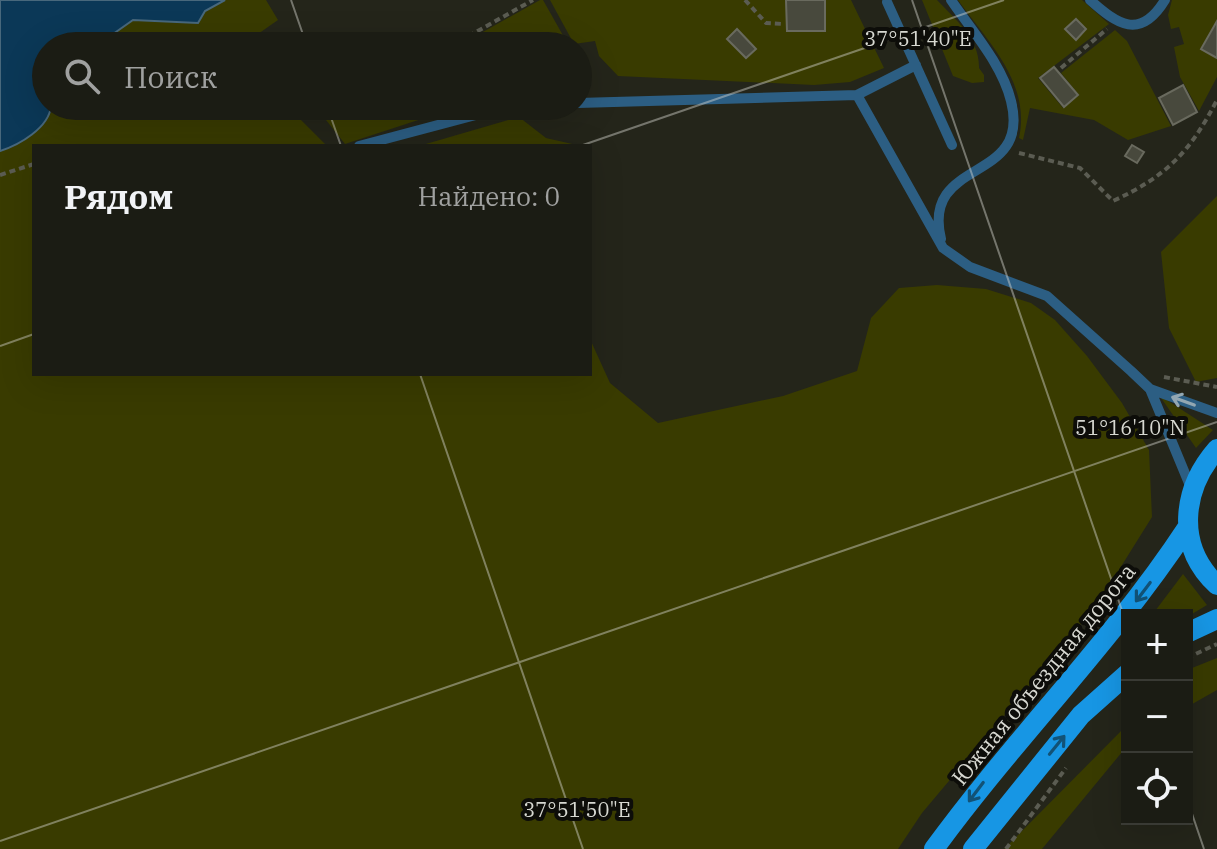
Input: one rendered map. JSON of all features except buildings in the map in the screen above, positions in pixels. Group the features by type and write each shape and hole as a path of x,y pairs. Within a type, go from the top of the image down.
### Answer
{"main road":[{"path":"1217,449 1202,467 1191,488 1187,528 1193,553 1217,585"},
{"name":"Южная объездная дорога","path":"934,849 1000,761 1138,599 1187,528"},
{"path":"1193,630 1217,619"},
{"path":"973,849 1081,715 1121,679"}],"lane":[{"path":"943,248 937,209 943,194 1005,150 1013,131 1011,101 993,60 951,0"},
{"path":"1090,0 1115,23 1143,22 1158,11 1165,0"},
{"path":"887,2 952,145"},
{"path":"592,103 857,95 916,65"},
{"path":"857,95 943,248 970,267 1047,296 1150,389 1217,413"},
{"path":"366,144 456,120"},
{"path":"1150,389 1191,488"}],"path":[{"path":"476,32 533,0"},
{"path":"745,0 766,23 783,24"},
{"path":"1061,68 1115,23"},
{"path":"1005,150 1080,168 1113,201 1150,184 1183,156 1217,100"},
{"path":"0,175 32,165"},
{"path":"1131,371 1217,387"},
{"path":"1193,655 1217,644"},
{"path":"1006,849 1075,756"}],"shaded area":[{"path":"225,0 266,0 278,20 261,32 116,32 133,20 198,22 205,11"},
{"path":"543,0 561,32 483,32"},
{"path":"550,0 851,0 884,68 850,82 814,85 618,76 599,56 595,41 592,41 592,32 567,32"},
{"path":"922,0 937,0 965,30 975,48 984,82 972,83 953,76"},
{"path":"958,0 1082,0 1109,24 1038,78 1063,108 1079,95 1061,73 1115,30 1127,41 1171,126 1128,140 1094,120 1030,108 1023,140 1019,138 1019,99 1013,81 994,48"},
{"path":"1172,0 1217,0 1217,77 1199,111 1180,77 1174,47 1184,44 1179,27 1171,29 1168,15"},
{"path":"42,120 301,120 325,144 32,144 32,376 592,376 592,343 610,383 658,423 783,396 857,371 871,318 899,288 937,285 986,289 1031,303 1055,320 1122,403 1149,450 1152,517 1097,605 922,813 898,849 0,849 0,151"},
{"path":"326,120 418,120 345,144"},
{"path":"509,120 523,120 546,138 572,144 426,144"},
{"path":"1217,196 1217,378 1196,382 1169,328 1161,252"},
{"path":"1159,395 1213,430 1196,448"},
{"path":"1183,574 1207,605 1193,613 1193,609 1157,609"},
{"path":"1217,658 1217,690 1193,704 1193,681 1193,668"},
{"path":"1121,731 1121,753 1042,849 1004,849"}],"water":[{"path":"0,0 225,0 205,11 198,23 133,20 116,32 32,32 32,120 46,120 16,145 0,151"}]}
